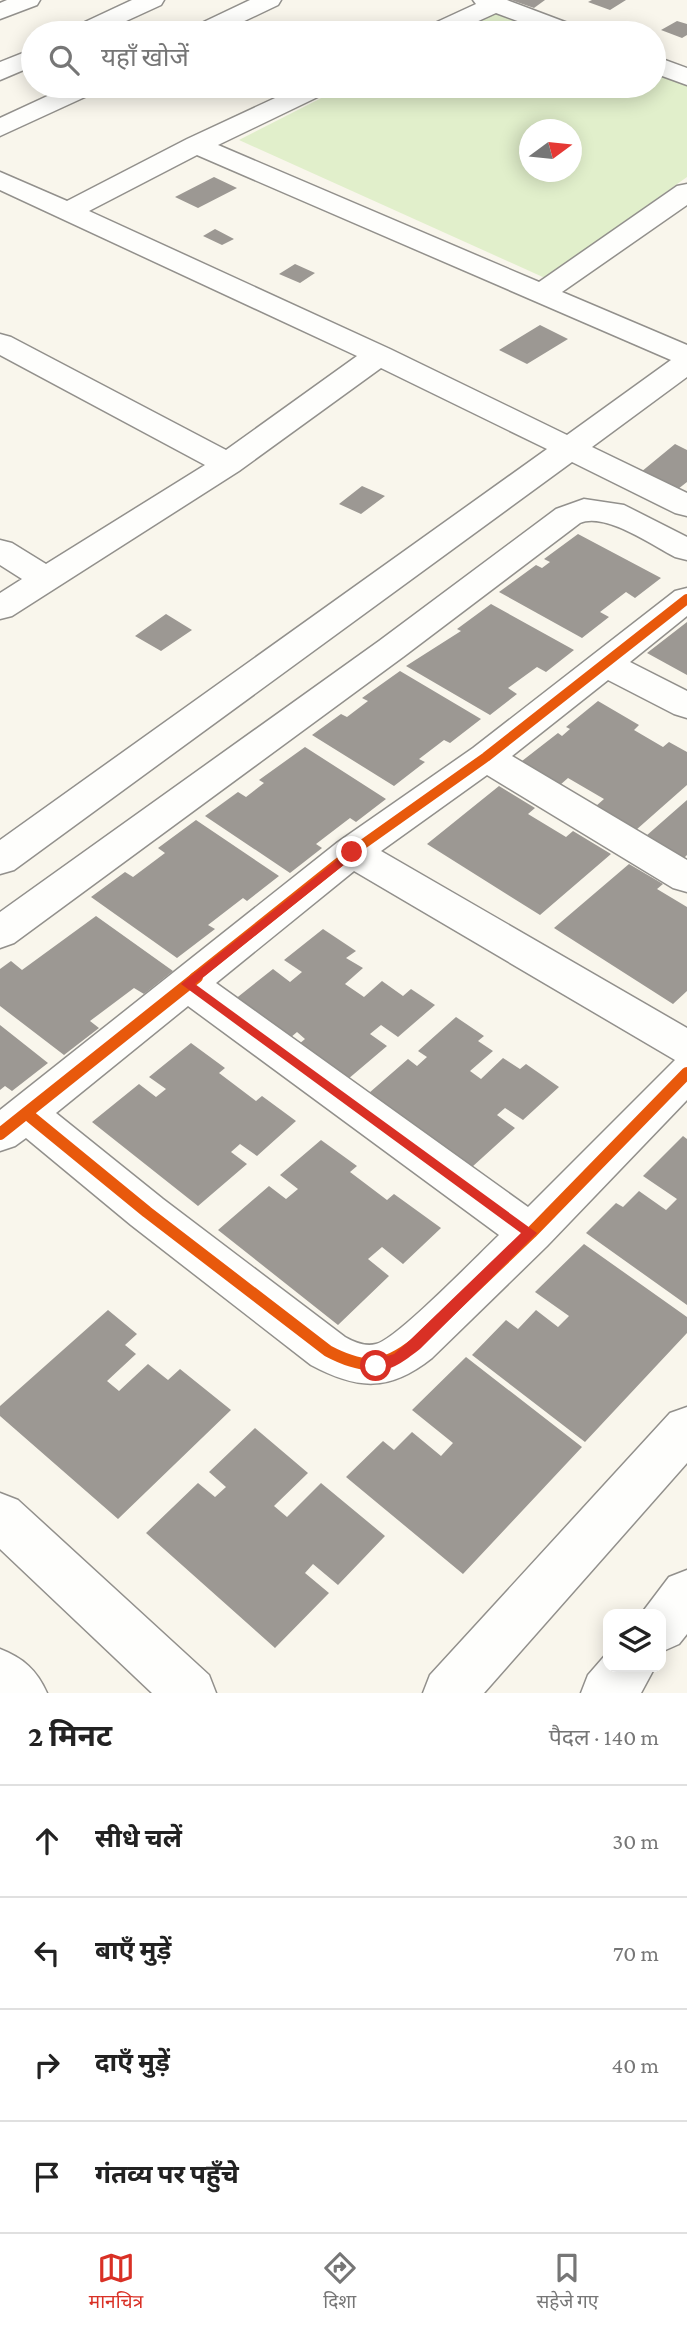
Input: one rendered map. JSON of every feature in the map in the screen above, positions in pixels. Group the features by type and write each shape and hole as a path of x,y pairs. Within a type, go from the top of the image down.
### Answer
{"street":[{"path":"0,12 28,0"},
{"path":"107,21 152,0"},
{"path":"225,21 269,0"},
{"path":"455,21 490,2 540,21"},
{"path":"0,72 21,62"},
{"path":"666,69 687,77"},
{"path":"0,128 64,98"},
{"path":"66,212 195,145 295,98"},
{"path":"195,145 687,356"},
{"path":"0,180 379,355 687,506"},
{"path":"543,292 687,192"},
{"path":"0,343 228,464"},
{"path":"0,608 228,464 379,355"},
{"path":"0,860 687,363"},
{"path":"0,933 391,649 568,516 584,509 612,512 687,550"},
{"path":"0,550 47,579"},
{"path":"687,599 486,757 352,852 13,1124 147,1212 328,1351 351,1364 376,1366 399,1359 531,1233 687,1073"},
{"path":"606,664 687,706"},
{"path":"486,757 687,878"},
{"path":"352,852 687,1048"},
{"path":"187,984 531,1233"},
{"path":"449,1693 687,1429"},
{"path":"0,1516 190,1693"},
{"path":"666,1621 687,1594"},
{"path":"607,1693 625,1672"},
{"path":"0,1674 21,1693"}],"green space":[{"path":"495,9 526,21 472,21"},
{"path":"666,75 687,83 687,177 545,278 239,140 321,98 666,98"}],"building":[{"path":"511,0 545,0 534,8"},
{"path":"626,0 610,10 588,2"},
{"path":"677,21 687,24 687,35 682,38 666,32 666,27"},
{"path":"214,177 237,188 198,208 175,197"},
{"path":"215,229 234,239 222,245 203,236"},
{"path":"295,264 315,273 300,283 279,274"},
{"path":"540,325 568,339 527,364 499,350"},
{"path":"675,444 687,450 687,482 678,489 641,472"},
{"path":"362,486 385,496 361,514 339,504"},
{"path":"578,534 661,578 635,598 626,592 600,612 609,617 582,638 499,592 536,565 542,568 550,562 544,559"},
{"path":"491,604 574,650 546,672 537,667 508,688 517,694 490,715 406,666 461,631 457,629"},
{"path":"166,614 192,630 161,651 135,636"},
{"path":"687,622 687,675 647,653"},
{"path":"400,671 481,719 450,743 444,740 419,759 425,762 394,786 312,735 341,714 347,717 368,701 362,698"},
{"path":"598,701 639,725 634,730 663,747 669,742 687,752 687,785 636,830 596,806 604,799 568,778 560,785 522,761 558,733 562,736 570,729 566,727"},
{"path":"305,747 386,799 356,822 350,818 316,844 322,848 290,873 205,816 238,792 246,797 264,783 259,780"},
{"path":"499,786 535,808 528,814 566,837 573,831 611,854 540,915 427,844"},
{"path":"687,800 687,855 683,859 646,836"},
{"path":"196,820 279,876 247,901 243,898 208,925 215,929 177,958 91,897 125,872 133,877 165,853 158,848"},
{"path":"629,864 663,884 657,889 687,907 687,991 673,1004 554,928"},
{"path":"96,916 173,971 144,994 134,988 90,1021 99,1028 64,1055 0,1006 0,969 11,961 22,970"},
{"path":"323,929 356,951 346,958 363,968 345,984 364,997 382,981 403,996 411,989 435,1005 398,1037 381,1025 370,1034 387,1046 341,1085 299,1044 305,1039 297,1032 290,1038 229,1004 273,969 290,982 302,972 284,960"},
{"path":"456,1017 484,1036 478,1041 493,1051 470,1071 481,1079 503,1058 520,1069 526,1064 559,1087 523,1120 505,1108 497,1115 515,1128 472,1167 369,1093 408,1059 417,1066 427,1057 418,1051"},
{"path":"0,1025 48,1063 12,1091 5,1086 0,1090"},
{"path":"191,1043 225,1068 219,1073 256,1101 262,1096 296,1121 257,1156 240,1144 231,1152 247,1164 198,1206 92,1122 139,1084 156,1097 166,1089 149,1077"},
{"path":"683,1136 687,1139 687,1305 586,1233 616,1203 623,1207 639,1191 666,1210 677,1199 643,1176"},
{"path":"321,1140 357,1166 350,1172 387,1200 394,1194 441,1228 403,1264 382,1247 368,1259 389,1276 338,1325 218,1230 269,1186 286,1199 298,1189 280,1175"},
{"path":"584,1244 687,1317 687,1333 585,1442 472,1355 506,1320 518,1329 536,1310 558,1327 569,1316 535,1292"},
{"path":"108,1310 137,1334 125,1345 136,1354 107,1381 119,1391 148,1364 168,1380 180,1369 231,1410 118,1519 0,1416 0,1406"},
{"path":"466,1357 582,1447 463,1574 346,1477 383,1441 394,1450 412,1432 441,1456 453,1443 412,1410"},
{"path":"255,1428 308,1473 274,1506 287,1517 321,1483 385,1536 338,1585 313,1564 305,1573 329,1593 275,1648 146,1533 198,1483 215,1497 226,1487 209,1472"}],"cycle path":[{"path":"0,1134 352,852 486,757 687,599"},
{"path":"26,1113 147,1212 328,1351 352,1362 373,1365 393,1359 415,1344 531,1233 687,1073"}],"route":[{"path":"352,852 187,984 531,1233 399,1359 376,1366"}]}
